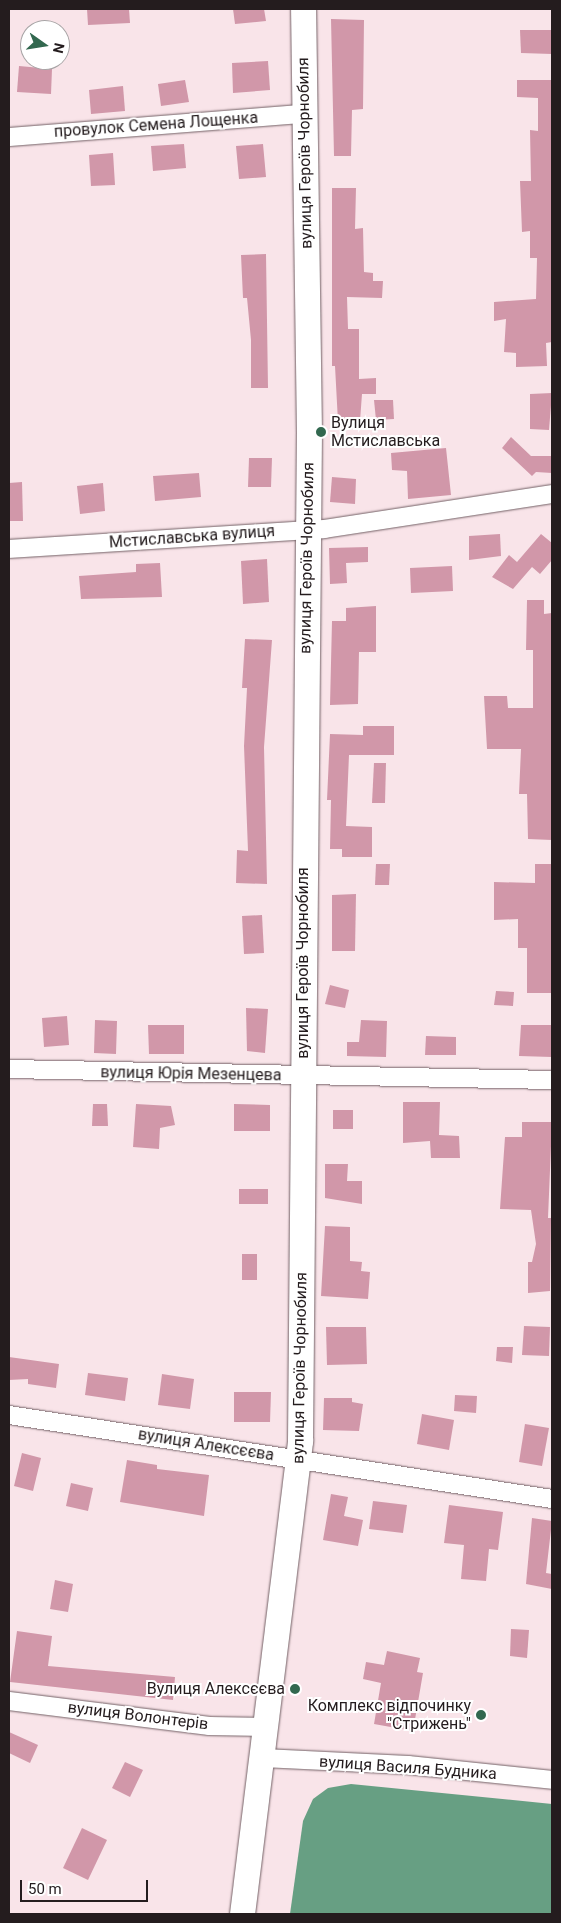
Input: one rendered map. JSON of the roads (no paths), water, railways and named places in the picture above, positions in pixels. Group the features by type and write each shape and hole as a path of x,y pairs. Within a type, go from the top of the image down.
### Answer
{"main road":[{"name":"вулиця Героїв Чорнобиля","path":"242,1914 264,1758 300,1460 307,530 303,9"}],"street":[{"name":"провулок Семена Лощенка","path":"9,136 304,114"},
{"name":"Мстиславська вулиця","path":"9,549 307,530 552,494"},
{"name":"вулиця Юрія Мезенцева","path":"9,1069 552,1080"},
{"name":"вулиця Алексєєва","path":"9,1414 552,1499"},
{"name":"вулиця Волонтерів","path":"9,1700 209,1726 267,1727"},
{"name":"вулиця Василя Будника","path":"264,1758 408,1765 552,1780"}],"place":[{"name":"Вулиця Мстиславська","path":"321,432"},
{"name":"Вулиця Алексєєва","path":"295,1689"},
{"name":"Комплекс відпочинку \"Стрижень\"","path":"481,1715"}]}
